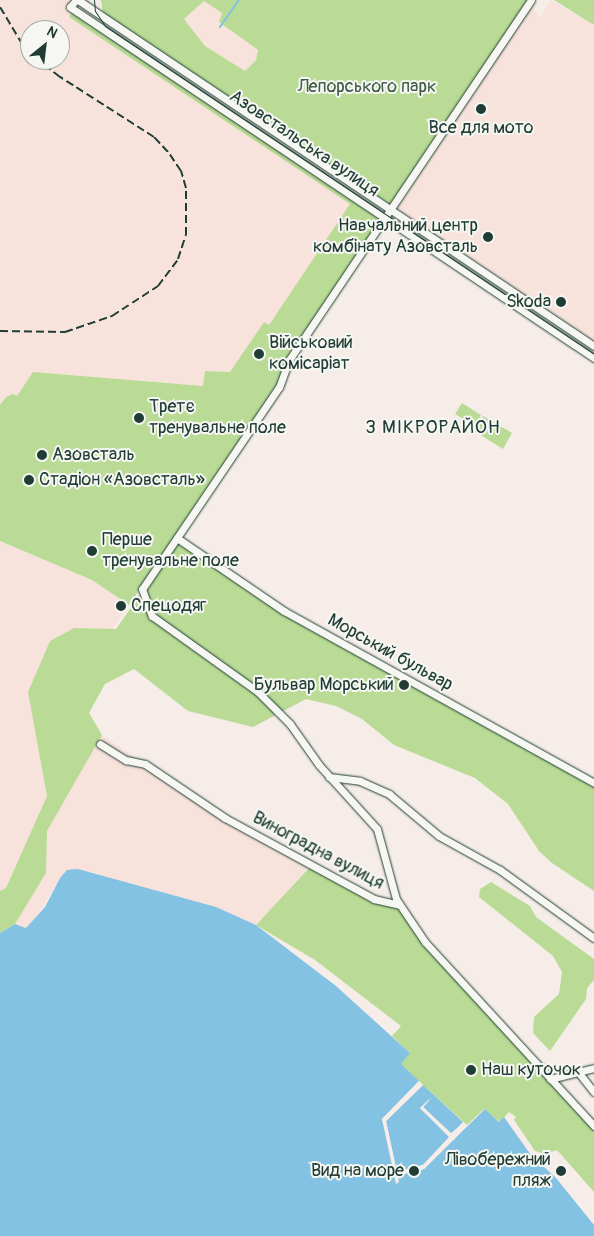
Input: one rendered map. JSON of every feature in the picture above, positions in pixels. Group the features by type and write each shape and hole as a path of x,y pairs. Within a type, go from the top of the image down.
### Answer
{"street":[{"name":"Азовстальська вулиця","path":"594,346 77,0 70,7 594,358"},
{"path":"399,905 377,829 329,777 290,724 268,701 152,616 142,589 278,387 289,360 531,0"},
{"name":"Морський бульвар","path":"177,538 284,610 594,784"},
{"name":"Виноградна вулиця","path":"100,744 126,760 145,764 225,818 374,899 399,905 427,945 594,1126"},
{"path":"329,777 360,781 389,794 439,836 500,870 594,938"},
{"path":"550,1079 594,1068"},
{"path":"579,1073 594,1092"}],"shaded area":[{"path":"0,0 72,0 66,8 72,12 69,17 350,204 269,325 264,322 230,372 204,386 33,372 17,396 6,397 0,405"},
{"path":"551,0 594,25 594,342 394,207 530,5 540,17"},
{"path":"204,1 222,13 219,22 258,50 256,60 245,71 205,46 184,19"},
{"path":"0,541 92,580 129,605 113,629 75,628 50,641 28,692 47,796 6,888 0,891"},
{"path":"102,735 225,818 312,865 256,925 216,907 114,881 93,872 60,878 35,919 26,928 15,924 46,873 47,831"}],"green space":[{"name":"Лепорського парк","path":"101,0 528,0 391,205 103,14","holes":["204,1 222,13 219,22 258,50 256,60 245,71 205,46 184,19"]},
{"path":"554,0 594,0 594,25 589,22"},
{"path":"72,12 381,218 275,387 129,605 92,580 0,541 0,405 6,397 13,394 17,396 33,372 203,386 205,371 230,372 264,322 269,325 350,204 69,17"},
{"path":"462,403 481,415 475,426 455,414"},
{"path":"483,416 512,433 503,449 474,431"},
{"path":"177,542 283,613 594,786 594,891 552,863 539,851 508,804 475,778 394,745 362,719 336,706 306,699 253,727 188,711 134,669 105,684 89,713 102,735 47,831 46,873 15,924 0,933 0,891 6,888 47,796 28,692 50,641 74,628 116,629"},
{"path":"312,865 374,899 399,905 419,934 594,1126 594,1192 557,1150 545,1154 535,1151 514,1120 516,1117 509,1112 500,1122 484,1109 467,1125 400,1064 410,1053 392,1036 401,1026 315,960 256,925"},
{"path":"491,882 530,906 536,917 594,959 594,980 587,988 586,999 550,1051 533,1033 534,1017 559,994 562,972 553,956 479,897 480,889"}],"water":[{"path":"78,869 216,907 256,925 336,986 410,1053 401,1064 419,1081 382,1119 399,1182 386,1121 423,1085 463,1122 451,1134 423,1107 432,1098 420,1108 450,1137 423,1165 404,1170 404,1174 424,1169 485,1109 499,1122 504,1117 531,1155 556,1178 594,1225 594,1236 0,1236 0,933 15,924 26,928 45,907 60,878 67,870"}],"pier":[{"path":"419,1081 423,1085 386,1121 399,1182 396,1184 382,1119"},
{"path":"431,1097 423,1107 451,1133 465,1123 452,1137 467,1125 424,1169 404,1174 403,1170 423,1165 449,1137 420,1108"}],"waterway":[{"path":"220,27 239,0"}],"tram line":[{"path":"94,0 95,11 105,26 594,354"}],"railway":[{"path":"0,7 20,40"},
{"path":"0,331 65,332 112,316 158,286 178,259 186,235 186,188 181,171 168,152 154,137 51,70"}],"place":[{"name":"Все для мото","path":"481,109"},
{"name":"Навчальний центр комбінату Азовсталь","path":"488,237"},
{"name":"Skoda","path":"561,302"},
{"name":"Військовий комісаріат","path":"259,354"},
{"name":"Третє тренувальне поле","path":"139,418"},
{"name":"Азовсталь","path":"42,455"},
{"name":"Стадіон «Азовсталь»","path":"29,480"},
{"name":"Перше тренувальне поле","path":"92,551"},
{"name":"Спецодяг","path":"121,606"},
{"name":"Бульвар Морський","path":"404,685"},
{"name":"Наш куточок","path":"471,1070"},
{"name":"Вид на море","path":"414,1171"},
{"name":"Лівобережний пляж","path":"561,1171"}],"district":[{"name":"3 МІКРОРАЙОН","path":"433,428"}]}
